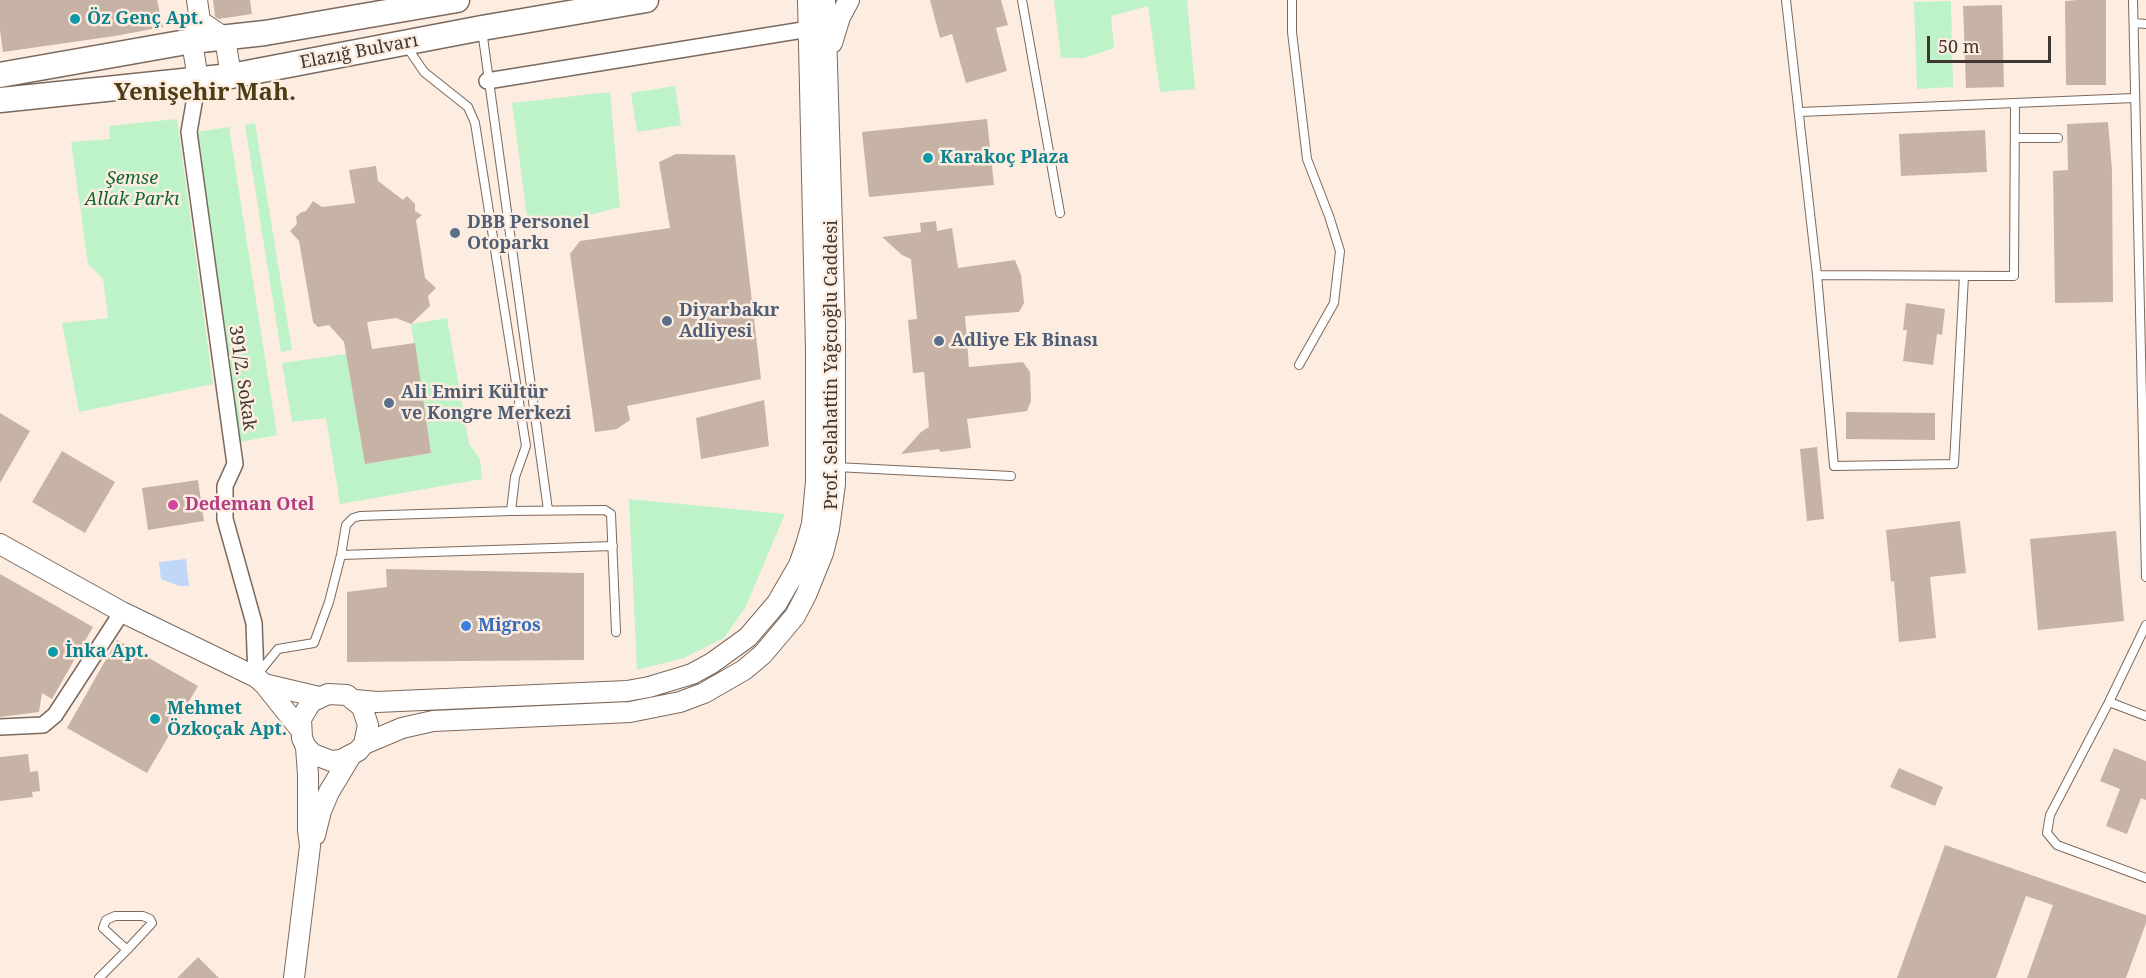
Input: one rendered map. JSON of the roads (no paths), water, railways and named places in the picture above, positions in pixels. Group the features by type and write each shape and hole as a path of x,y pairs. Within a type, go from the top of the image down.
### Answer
{"main road":[{"name":"Elazığ Bulvarı","path":"0,75 196,31 225,38 457,0"},
{"name":"Elazığ Bulvarı","path":"0,100 231,76 482,28 646,0"}],"street":[{"path":"197,0 198,80"},
{"name":"Prof. Selahattin Yağcıoğlu Caddesi","path":"355,700 377,702 627,691 649,687 692,674 712,663 748,637 777,603 799,565 806,545 812,524 815,491 816,350 808,0"},
{"name":"Prof. Selahattin Yağcıoğlu Caddesi","path":"357,751 402,728 433,721 652,709 680,702 724,683 763,654 781,634 807,594 830,529 835,467 835,326 825,0"},
{"path":"827,63 840,16 849,0"},
{"path":"487,81 809,29"},
{"path":"225,38 231,76"},
{"name":"391/2. Sokak","path":"198,80 189,132 235,464 225,486 225,519 254,624 260,680"},
{"path":"0,544 122,612 260,680 319,697"},
{"path":"0,727 43,724 55,715 122,612"},
{"path":"260,680 313,754 321,759 341,760 357,751"},
{"path":"294,978 310,846 308,775 303,738 304,710 319,697 337,693 355,700 366,716 368,725 357,751 329,792 321,811 318,829 310,846"}],"lane":[{"path":"1022,0 1060,213"},
{"path":"1292,0 1292,32 1307,159 1340,251 1334,303 1299,365"},
{"path":"1786,0 1817,274 1834,466 1954,464 1964,276"},
{"path":"2133,0 2146,577"},
{"path":"2134,23 2146,24"},
{"path":"482,28 487,81 548,510"},
{"path":"405,44 424,72 468,107 475,123 526,447 515,477 511,511"},
{"path":"1800,112 2134,98"},
{"path":"1817,274 2014,276 2015,104"},
{"path":"2015,138 2058,138"},
{"path":"835,467 1011,476"},
{"path":"260,680 278,649 314,643 329,602 346,525 353,518 360,516 605,510 611,514 616,632"},
{"path":"341,555 613,546"},
{"path":"2146,625 2050,815 2047,833 2057,845 2146,878"},
{"path":"2109,702 2146,716"},
{"path":"99,978 127,950 152,923 150,919 143,916 115,916 106,920 103,928 127,950"}],"water":[{"path":"186,559 189,586 179,586 161,579 159,562"}],"place":[{"name":"Öz Genç Apt.","path":"75,19"},
{"name":"Karakoç Plaza","path":"928,158"},
{"name":"DBB Personel Otoparkı","path":"455,233"},
{"name":"Diyarbakır Adliyesi","path":"667,321"},
{"name":"Adliye Ek Binası","path":"939,341"},
{"name":"Ali Emiri Kültür ve Kongre Merkezi","path":"389,403"},
{"name":"Dedeman Otel","path":"173,505"},
{"name":"Migros","path":"466,626"},
{"name":"İnka Apt.","path":"53,652"},
{"name":"Mehmet Özkoçak Apt.","path":"155,719"}],"district":[{"name":"Yenişehir Mah.","path":"205,93"}],"park label":[{"name":"Şemse Allak Parkı","path":"132,189"}]}
